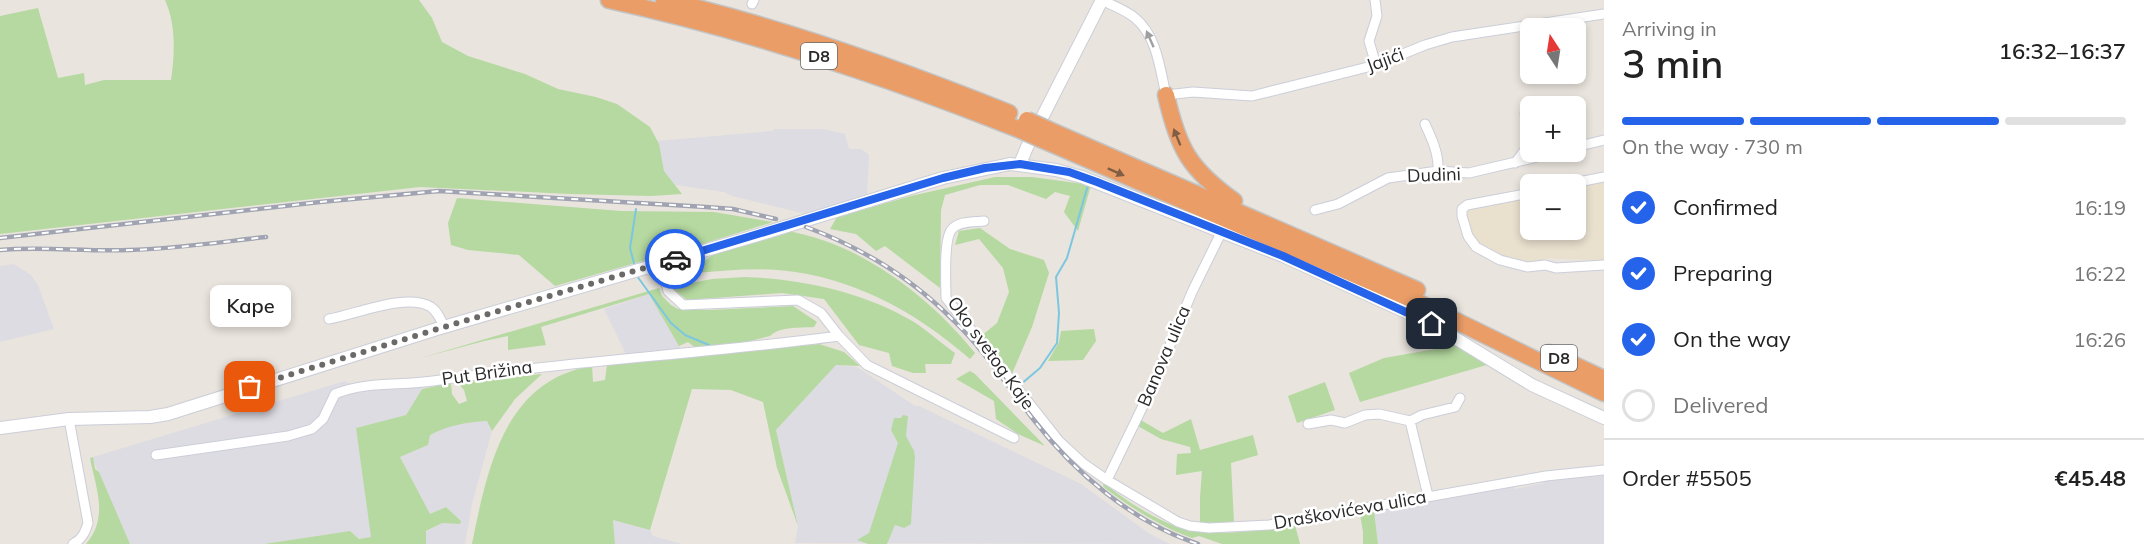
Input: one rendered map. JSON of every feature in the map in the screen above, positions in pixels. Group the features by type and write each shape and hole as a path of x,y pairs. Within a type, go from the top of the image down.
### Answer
{"highway":[{"name":"D8","path":"609,0 673,14 806,52 1025,126"},
{"name":"D8","path":"664,0 741,20 884,65 1411,299 1604,393"},
{"path":"1166,95 1178,139 1184,152 1200,174 1234,201 1266,217 1271,225"},
{"name":"D8","path":"1046,135 1271,225 1416,289 1604,380"}],"main road":[{"path":"1020,164 1102,0"},
{"path":"0,428 69,419 150,417 168,414 444,327 943,178 1000,165 1020,164 1082,177 1283,256 1432,324 1532,385 1604,418"}],"street":[{"path":"1102,0 1135,18 1146,29 1155,50 1166,95"},
{"path":"1376,0 1377,16 1369,41 1376,65"},
{"name":"Jajići","path":"1166,95 1193,92 1252,96 1376,65 1425,45 1452,37 1604,14"},
{"path":"1425,124 1438,160 1438,171"},
{"path":"1586,144 1604,140"},
{"path":"1515,163 1520,157"},
{"name":"Dudini","path":"1315,210 1338,204 1388,178 1438,171 1469,173 1520,162"},
{"path":"1586,181 1604,177"},
{"name":"Dudini","path":"1520,195 1462,209 1468,236 1476,247 1500,260 1527,267 1604,265"},
{"name":"Oko svetog Kaje","path":"984,221 964,223 954,227 948,235 946,298 1047,428 1084,464 1107,480"},
{"name":"Banova ulica","path":"1107,480 1156,379 1189,299 1221,233"},
{"path":"661,263 668,291 683,305 798,300 821,313 839,336 867,364 1014,438"},
{"path":"329,319 385,305 412,303 431,307 438,314 444,327"},
{"name":"Put Brižina","path":"156,455 288,436 312,429 323,419 335,394 347,389 376,384 416,383 530,367 654,357 839,336"},
{"path":"1308,424 1331,420 1345,423 1365,415 1379,414 1410,421 1422,415 1455,407 1460,398"},
{"path":"69,419 88,523 86,532 80,540 73,544"},
{"path":"1410,421 1428,496"},
{"name":"Draškovićeva ulica","path":"1107,480 1166,517 1190,526 1209,528 1269,525 1428,496 1604,470"}],"shaded area":[{"path":"774,129 824,129 845,134 849,149 861,149 869,155 867,195 806,214 724,192 675,185 664,171 657,141"},
{"path":"1604,181 1604,261 1549,258 1525,263 1476,244 1468,230 1465,211 1520,198 1520,240 1586,240 1586,185"},
{"path":"14,264 31,275 38,285 54,329 0,342 0,266"},
{"path":"649,294 682,351 627,356 604,309"},
{"path":"836,365 857,367 915,406 1081,484 1150,534 1170,544 795,543 798,526 776,430"},
{"path":"412,380 422,389 406,415 356,428 372,537 359,539 350,531 264,544 130,544 93,460 93,457 345,381 350,384"},
{"path":"488,421 492,431 472,504 465,544 426,544 426,532 441,523 459,524 461,521 446,507 430,515 400,457 428,445 430,435 439,430 461,423"},
{"path":"1604,474 1604,544 1378,544 1374,511 1514,486 1515,489 1544,483 1544,480"},
{"path":"613,520 650,530 653,536 682,544 615,544"}],"green space":[{"path":"165,0 419,0 432,18 442,42 468,56 525,74 558,89 617,104 650,127 659,144 664,171 682,194 651,196 570,194 420,187 0,234 0,16 38,8 58,78 84,73 85,85 104,80 171,80 174,39 169,9"},
{"path":"995,177 1032,177 1091,185 1078,231 1064,212 1070,196 1055,192 1046,199 1008,185 980,185 945,195 941,210 940,288 885,246 876,251 856,234 830,229 837,217 911,196"},
{"path":"457,198 621,211 714,212 773,222 555,286 519,255 468,250 451,245 448,223"},
{"path":"980,228 1010,249 1044,260 1049,273 1032,327 1011,376 980,337 997,323 1009,292 1003,268 979,239 955,245 959,231"},
{"path":"787,231 814,237 841,247 891,275 936,312 975,353 970,359 904,311 856,288 831,280 768,269 695,273 712,255 724,249"},
{"path":"745,277 811,284 875,303 914,322 955,353 951,364 925,364 926,373 913,373 892,366 889,353 859,345 824,299 782,293 687,300 671,287 712,279"},
{"path":"659,288 662,296 678,309 709,310 793,306 817,322 814,327 785,329 770,336 738,344 697,349 688,342 679,346 649,294 541,327 546,345 508,350 508,336 421,358"},
{"path":"1094,329 1096,341 1083,360 1048,361 1059,342 1061,331"},
{"path":"1435,333 1490,364 1360,402 1349,373 1384,358 1441,348 1433,343"},
{"path":"819,344 844,352 860,366 836,365 776,430 798,526 777,468 763,402 731,390 692,389 650,530 613,520 615,544 472,544 493,459 505,433 519,409 538,389 562,375 592,366 593,382 605,380 607,365"},
{"path":"970,371 1045,446 1018,434 996,419 994,401 956,379"},
{"path":"542,374 515,399 492,431 487,421 451,426 430,435 428,445 400,457 430,514 446,507 461,521 460,524 442,523 426,531 426,544 264,544 350,531 359,539 371,537 356,428 406,415 422,389 451,383 452,394 459,404 467,401 464,390 458,383"},
{"path":"1325,382 1335,410 1297,423 1288,396"},
{"path":"903,415 908,416 906,436 915,457 911,524 904,528 895,525 887,544 868,544 857,540 869,533 898,443 891,430 894,418 901,418"},
{"path":"1139,419 1163,433 1191,419 1200,450 1253,435 1258,455 1231,463 1234,523 1200,523 1202,471 1176,475 1177,454 1191,453 1190,447 1161,439 1136,425"},
{"path":"93,457 95,469 99,472 130,544 86,544 93,534 99,513 90,458"},
{"path":"1104,483 1146,512 1182,528 1193,531 1229,533 1295,525 1300,544 1222,544 1199,536 1192,538 1136,510 1106,489 1103,486"},
{"path":"1374,511 1378,544 1363,544 1360,514"}],"waterway":[{"path":"1020,385 1040,368 1057,343 1059,313 1056,277 1067,258 1088,185"},
{"path":"635,267 630,248 636,209"},
{"path":"637,276 671,323 685,335 709,345"}],"railway":[{"path":"0,238 439,191 733,209 776,219"},
{"path":"806,227 867,255 922,292 966,333 1049,439 1086,476 1106,493 1150,523 1198,544"},
{"path":"0,250 146,249 266,237"}],"way so far":[{"path":"250,387 675,259"}],"place":[{"name":"Kape","path":"250,387"}],"route":[{"path":"675,259 943,178 1000,165 1020,164 1069,172 1097,182 1283,256 1432,324"}]}
